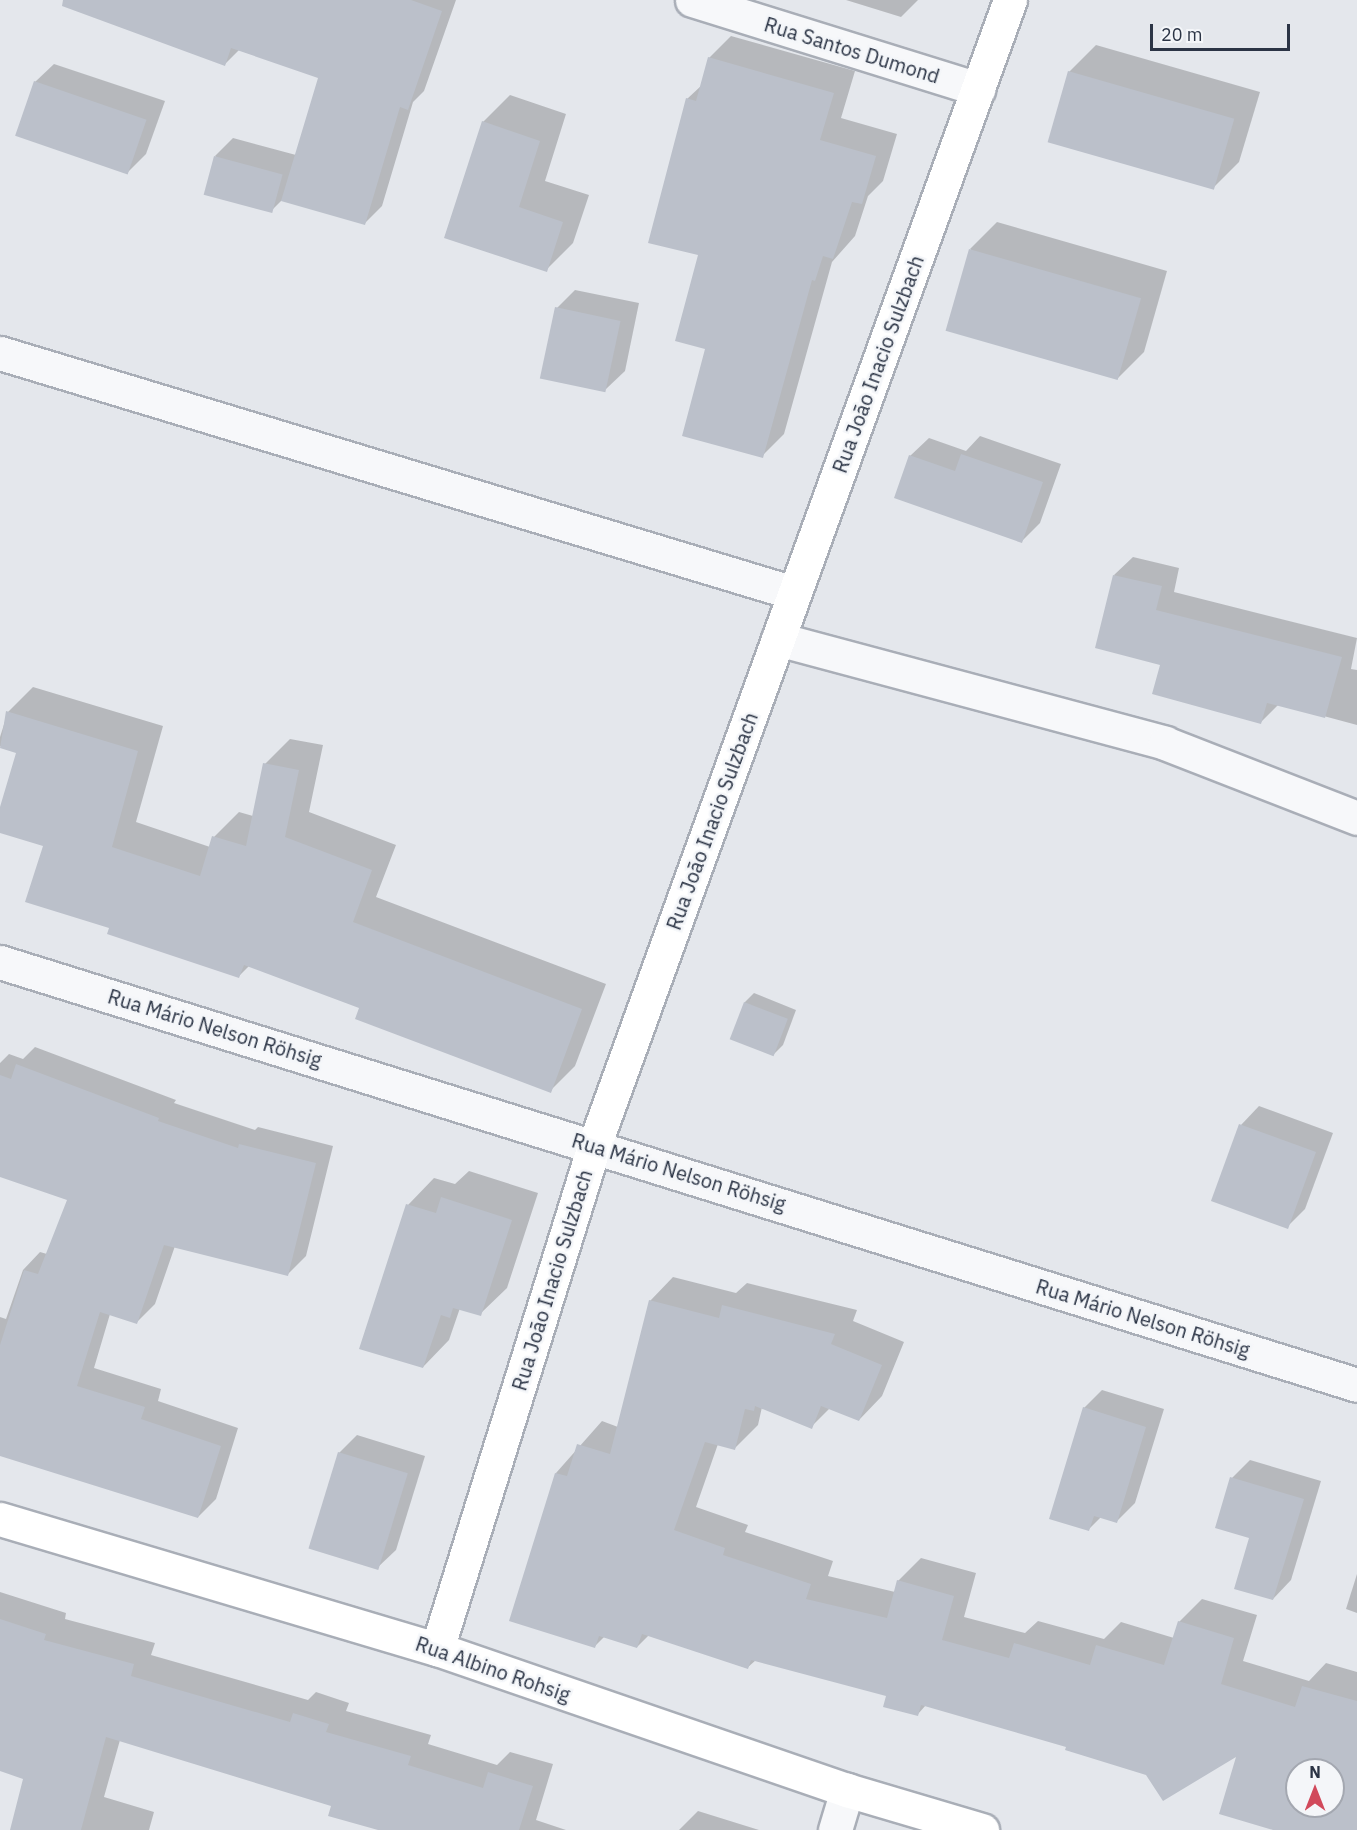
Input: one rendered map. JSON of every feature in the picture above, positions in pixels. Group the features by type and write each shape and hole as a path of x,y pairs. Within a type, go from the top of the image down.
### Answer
{"street":[{"name":"Rua Santos Dumond","path":"692,0 978,89"},
{"name":"Rua João Inacio Sulzbach","path":"437,1649 594,1146 1010,0"},
{"path":"0,353 794,593"},
{"path":"778,639 1165,743 1357,818"},
{"name":"Rua Mário Nelson Röhsig","path":"0,962 1357,1385"},
{"name":"Rua Albino Rohsig","path":"0,1519 437,1649 848,1790 982,1830"},
{"path":"835,1830 848,1790"}],"building":[{"path":"63,0 411,0 442,11 408,110 400,107 365,225 281,201 318,78 231,48 225,66 62,6"},
{"path":"708,57 834,93 820,140 876,156 862,204 852,202 833,259 823,256 815,281 812,280 763,458 682,436 705,349 675,341 698,255 648,243 686,98 696,101"},
{"path":"1068,71 1234,119 1214,190 1048,142"},
{"path":"34,81 147,120 128,175 15,136"},
{"path":"482,121 540,141 519,207 563,222 547,272 444,238"},
{"path":"214,156 283,174 272,213 204,195"},
{"path":"969,249 1141,298 1118,380 946,331"},
{"path":"555,307 621,321 605,392 540,378"},
{"path":"961,454 1043,482 1022,543 894,498 909,455 955,471"},
{"path":"1113,575 1162,586 1156,610 1342,657 1325,718 1267,703 1261,724 1152,694 1160,665 1095,648"},
{"path":"6,711 138,751 112,847 200,876 212,836 246,846 263,763 299,770 285,837 372,870 353,922 582,1009 551,1093 355,1019 359,1008 244,965 239,978 107,934 109,928 25,902 43,846 0,833 0,807 16,753 0,748"},
{"path":"744,1002 788,1019 774,1056 730,1039"},
{"path":"16,1064 159,1118 158,1121 238,1148 239,1144 316,1163 288,1276 164,1245 137,1324 100,1312 77,1386 145,1407 141,1419 221,1446 198,1518 0,1456 0,1345 24,1270 38,1274 67,1200 0,1177 0,1075 11,1079"},
{"path":"1239,1124 1316,1152 1288,1229 1211,1201"},
{"path":"441,1197 512,1220 481,1316 453,1308 450,1318 441,1315 423,1368 359,1349 406,1204 436,1213"},
{"path":"649,1300 719,1318 722,1305 835,1334 831,1344 882,1365 859,1421 821,1406 812,1429 755,1406 754,1411 745,1409 735,1450 705,1442 674,1530 725,1548 723,1555 811,1584 806,1599 887,1618 897,1580 954,1596 942,1640 1009,1658 1014,1643 1090,1665 1096,1645 1164,1665 1178,1621 1234,1638 1221,1684 1295,1707 1302,1686 1357,1701 1357,1830 1273,1830 1219,1814 1236,1757 1163,1801 1146,1775 1065,1750 1066,1747 921,1705 918,1716 883,1707 886,1696 751,1660 748,1669 642,1634 637,1648 599,1636 595,1648 509,1621 555,1473 567,1476 577,1444 610,1454"},
{"path":"1083,1407 1146,1427 1117,1523 1094,1516 1089,1531 1049,1519"},
{"path":"338,1452 408,1473 378,1570 308,1549"},
{"path":"1230,1477 1304,1499 1273,1600 1234,1589 1249,1538 1215,1528"},
{"path":"0,1619 46,1634 44,1640 134,1664 131,1676 290,1722 293,1713 329,1724 326,1732 411,1756 408,1765 483,1788 488,1772 533,1786 519,1830 378,1830 328,1816 331,1806 106,1737 81,1830 10,1830 23,1779 0,1771"}]}
